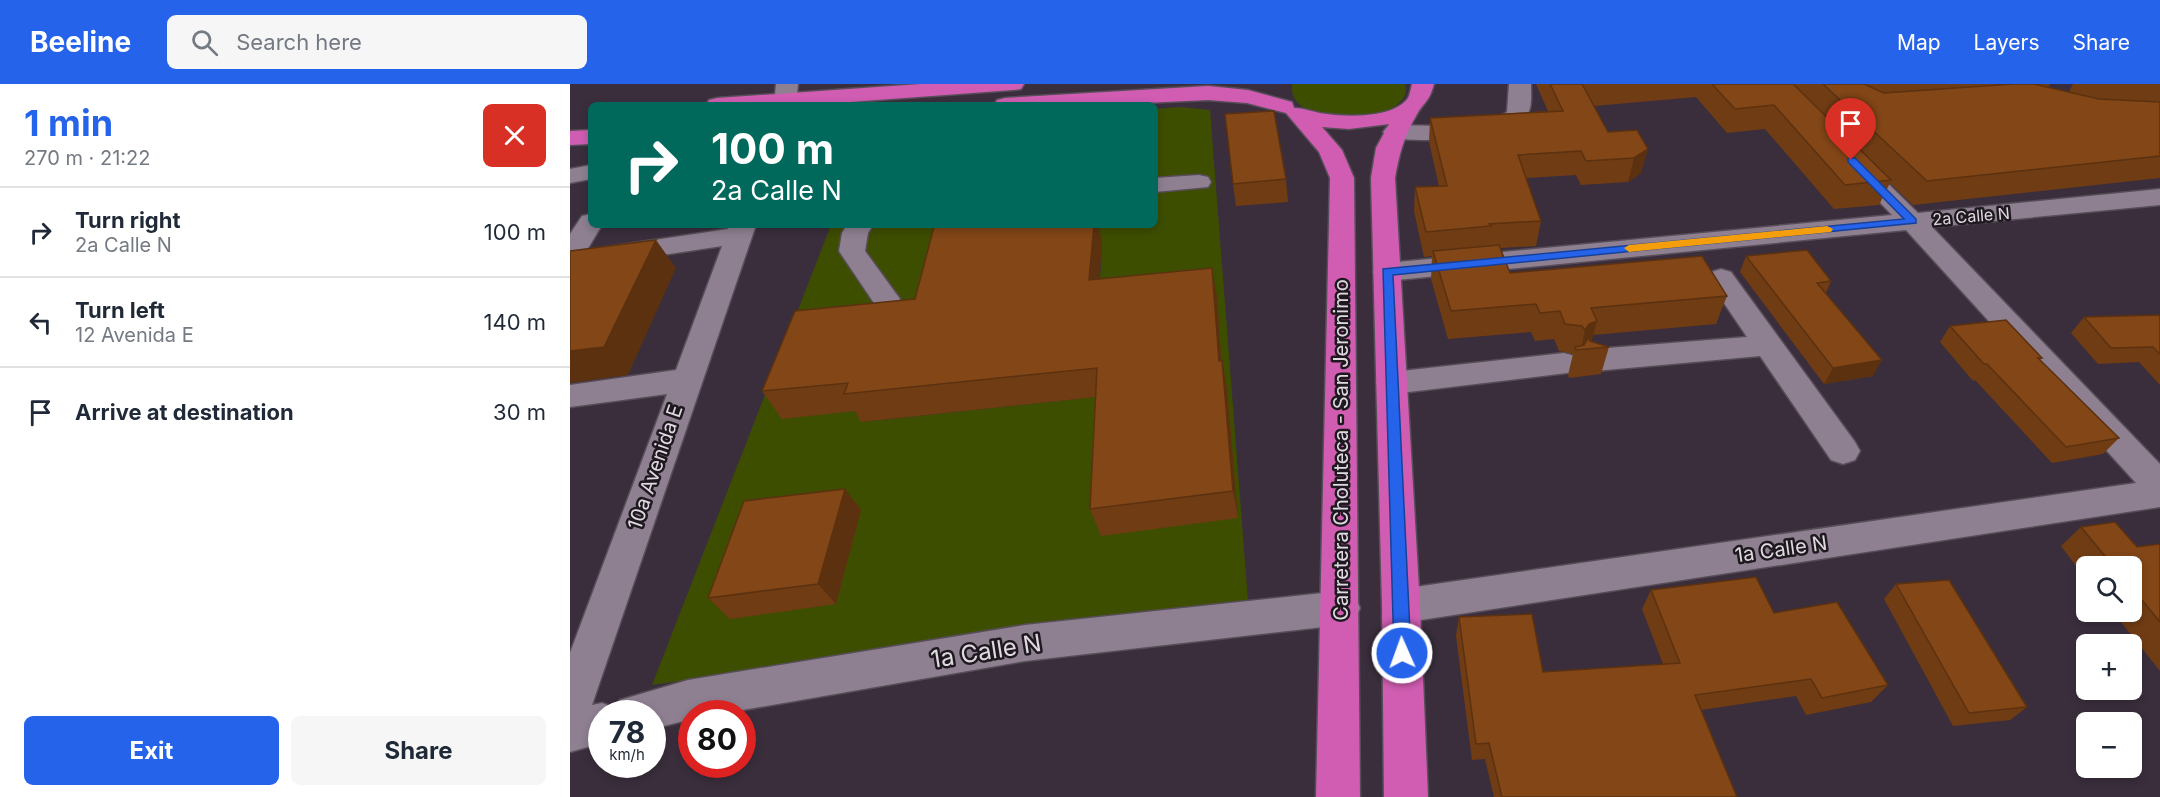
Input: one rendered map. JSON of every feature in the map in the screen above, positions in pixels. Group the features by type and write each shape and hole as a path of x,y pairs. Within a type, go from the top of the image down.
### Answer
{"highway":[{"path":"740,102 786,96 1013,84"},
{"name":"Carretera Choluteca - San Jeronimo","path":"1272,84 1274,96 1330,150 1342,178 1338,797"},
{"path":"1078,102 1208,93 1248,97 1321,121 1345,124 1390,117 1416,103"},
{"path":"1406,797 1401,606 1383,178 1388,148 1416,103"},
{"path":"570,138 588,137"}],"street":[{"path":"1416,103 1490,128 1512,119 1520,108 1520,84"},
{"path":"1832,141 1912,221 2160,486"},
{"path":"570,176 588,173"},
{"path":"1158,185 1199,182"},
{"name":"2a Calle N","path":"1387,272 2160,197"},
{"path":"570,255 588,227"},
{"path":"645,250 657,228"},
{"path":"858,228 852,251 886,299"},
{"path":"570,261 645,250 741,231"},
{"name":"10a Avenida E","path":"570,709 741,231"},
{"path":"1721,278 1843,452"},
{"path":"1595,360 1768,345"},
{"path":"1392,383 1564,364"},
{"path":"570,396 686,380"},
{"name":"1a Calle N","path":"1401,606 2160,493"},
{"name":"1a Calle N","path":"666,706 688,700 1025,643 1341,608"},
{"path":"570,731 588,726"}],"green space":[{"path":"1292,84 1405,84 1404,98 1392,108 1373,115 1351,118 1328,116 1309,110 1295,100"},
{"path":"1180,107 1210,110 1248,601 652,685 830,228 1158,228 1158,109","holes":["1102,242 1094,397 862,422 865,410 782,418 929,327"]}],"building":[{"path":"1550,84 1582,84 1608,132 1637,130 1648,149 1634,158 1586,161 1581,151 1518,155 1541,221 1489,224 1491,226 1426,232 1415,187 1447,186 1430,118 1563,111"},
{"path":"1712,84 1793,84 1891,180 1845,185 1774,105 1735,109"},
{"path":"1823,84 1864,84 1884,93 2034,84 2099,99 2160,102 2160,156 1927,181"},
{"path":"1274,111 1286,179 1233,184 1225,114"},
{"path":"934,228 1094,228 1089,280 1212,268 1233,491 1090,509 1097,368 844,394 848,383 762,391 795,311 915,299"},
{"path":"656,240 604,347 570,351 570,251"},
{"path":"1499,245 1510,273 1702,256 1727,296 1591,308 1597,321 1589,324 1585,330 1582,326 1565,324 1560,311 1540,313 1536,304 1451,311 1433,251"},
{"path":"1807,250 1831,281 1817,283 1882,360 1833,368 1746,256"},
{"path":"2160,315 2160,354 2153,347 2111,348 2084,317"},
{"path":"2006,320 2042,358 2038,358 2119,438 2066,447 1950,326"},
{"path":"1588,338 1590,341 1609,347 1576,350 1575,347 1584,345"},
{"path":"845,489 818,584 708,598 744,501"},
{"path":"2115,522 2137,547 2160,544 2160,622 2142,600 2142,556 2105,556 2081,527"},
{"path":"1756,577 1774,613 1837,602 1888,685 1822,698 1811,679 1695,695 1737,797 1502,797 1489,743 1476,744 1459,617 1532,614 1543,672 1680,663 1651,590"},
{"path":"1949,580 2027,707 1969,713 1896,584"}],"slow traffic":[{"path":"1629,248 1827,229"}],"route":[{"path":"1402,653 1387,272 1912,221 1851,160"}]}
